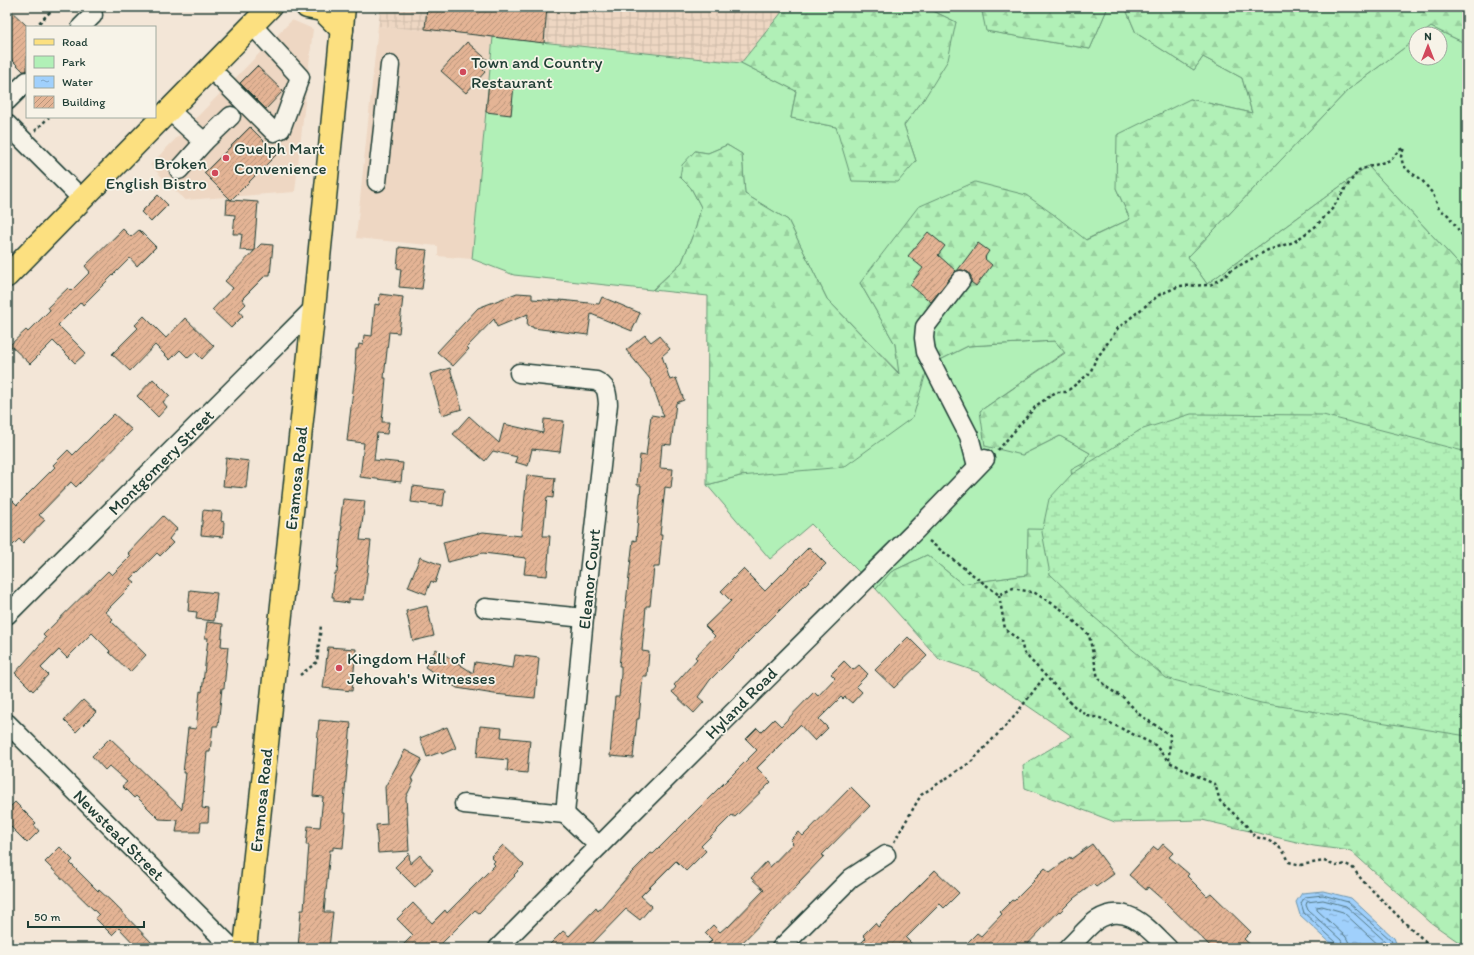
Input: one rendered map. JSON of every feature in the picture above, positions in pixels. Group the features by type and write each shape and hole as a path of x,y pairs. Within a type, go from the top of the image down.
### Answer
{"main road":[{"path":"7,276 270,7 279,7"},
{"path":"307,7 322,10 342,30"},
{"name":"Eramosa Road","path":"245,948 314,308 344,7"}],"street":[{"path":"210,68 274,132 281,129 300,77 252,25"},
{"path":"378,182 390,65"},
{"path":"7,101 26,82"},
{"path":"169,110 204,142"},
{"path":"179,170 204,142 231,116"},
{"path":"7,124 82,199"},
{"path":"961,280 925,327 924,338 926,352 969,436 981,463"},
{"name":"Montgomery Street","path":"7,615 314,308"},
{"name":"Eleanor Court","path":"519,373 596,381 602,384 607,392 608,404 584,618 565,814"},
{"name":"Hyland Road","path":"498,948 916,530 981,463"},
{"path":"485,608 584,618"},
{"name":"Newstead Street","path":"7,723 232,948"},
{"path":"464,804 565,814 599,846"},
{"path":"781,948 851,878 886,855"},
{"path":"1068,948 1097,920 1108,915 1124,914 1138,919 1168,948"}],"path":[{"path":"35,26 55,7"},
{"path":"981,463 1000,448 1037,405 1056,392 1066,392 1090,373 1095,361 1118,328 1159,295 1179,286 1210,285 1225,276 1231,270 1268,250 1294,242 1316,226 1332,210 1359,170 1391,160 1399,150 1404,148 1401,156 1403,165 1411,173 1421,179 1433,194 1439,209 1448,215 1467,242"},
{"path":"916,530 999,596 1004,629 1021,642 1024,653 1044,676 1074,706 1088,716 1100,718 1155,745 1169,762 1190,772 1194,776 1214,784 1220,801 1245,824 1255,837 1267,839 1281,848 1286,853 1289,862 1301,866 1324,861 1336,866 1345,864 1352,866 1362,880 1434,948"},
{"path":"999,596 1013,588 1035,593 1060,609 1089,634 1098,678 1109,689 1124,698 1140,715 1170,735 1169,762"},
{"path":"300,675 317,662 321,626"},
{"path":"886,855 922,795 972,762 1013,718 1044,676"},
{"path":"1420,948 1426,942"}],"shaded area":[{"path":"381,7 786,7 741,63 378,26"},
{"path":"292,20 313,29 295,192 185,200 150,165"},
{"path":"378,26 493,37 472,259 438,256 438,246 356,238"}],"green space":[{"path":"786,7 925,7 956,22 948,60 924,99 904,125 916,161 898,182 852,181 836,127 791,118 796,91 741,63"},
{"path":"925,7 981,7 987,31 1090,49 1108,7 1125,7 1136,33 1194,70 1203,57 1242,78 1252,113 1190,99 1116,188 1130,219 1085,240 1053,214 860,283 895,344 900,374 827,299 788,220 745,194 742,154 727,145 708,153 695,151 680,177 691,188 701,207 696,227 682,262 652,290 514,275 472,259 493,37 741,63 796,91 791,118 836,127 916,161 904,125 924,99 956,22"},
{"path":"981,7 1108,7 1090,49 986,31"},
{"path":"1125,7 1467,7 1467,44 1448,35 1448,26 1408,26 1408,45 1349,89 1188,257 1207,284 1368,166 1467,273 1467,948 1430,922 1351,851 1314,846 1202,820 1115,822 1025,788 1023,765 1072,736 978,672 939,659 876,589 891,572 927,555 962,584 1027,575 1028,529 1079,530 1071,470 1086,462 1090,453 1060,436 1022,455 985,446 980,411 1065,353 1055,341 968,346 928,366 913,417 844,467 740,476 707,485 708,296 653,290 682,262 696,227 701,207 691,188 680,177 682,165 695,151 708,153 727,145 742,154 745,194 788,220 827,299 899,374 895,344 860,283 918,207 975,182 1026,195 1086,240 1130,219 1116,188 1117,135 1190,99 1252,113 1242,78 1203,57 1194,70 1136,33"},
{"path":"1448,35 1467,44 1467,273 1368,166 1207,284 1188,257 1349,89 1408,45 1408,66 1448,66"},
{"path":"1055,341 1065,352 980,411 1022,455 1060,436 1090,453 1075,501 1027,575 962,584 927,555 891,572 876,589 811,524 770,559 707,485 740,476 928,366 968,346"},
{"path":"1191,414 1323,415 1467,452 1467,736 1261,703 1166,678 1094,617 1050,574 1042,532 1049,499 1072,474 1140,430"}],"water":[{"path":"1323,891 1351,898 1394,938 1398,948 1336,948 1300,915 1296,902 1302,893"}],"building":[{"path":"7,7 27,26 26,71 23,71 7,55"},
{"path":"427,7 547,7 544,43 425,29"},
{"name":"Town and Country Restaurant","path":"467,42 490,62 483,70 485,72 466,93 441,71"},
{"path":"257,66 283,91 266,109 240,83"},
{"path":"489,82 514,85 511,115 486,112"},
{"path":"250,127 277,154 231,200 204,173"},
{"path":"158,195 168,205 151,222 141,212"},
{"path":"227,199 258,202 254,251 240,250 242,234 233,234 235,215 226,214"},
{"path":"123,229 131,237 139,230 156,247 137,266 130,258 83,305 81,302 58,325 86,353 75,363 53,341 30,364 10,345 26,330 28,332 50,310 48,307 68,288 71,291 90,272 85,266"},
{"path":"928,232 945,246 938,255 956,271 931,302 910,285 923,268 908,256"},
{"path":"978,243 989,251 985,259 992,265 976,286 971,282 971,276 968,272 962,270 957,271"},
{"path":"261,244 273,245 270,275 266,275 242,299 246,304 239,311 243,316 231,328 212,310 233,288 225,281"},
{"path":"399,247 427,250 422,289 399,287 401,269 397,268"},
{"path":"517,293 532,294 532,299 599,304 602,297 640,313 632,331 591,314 588,335 527,326 528,314 497,327 494,319 467,347 469,349 453,366 437,352 478,308"},
{"path":"380,294 403,297 399,333 389,332 384,378 386,378 382,422 389,422 387,434 377,433 374,460 403,463 401,482 360,477 364,443 347,441 356,365 356,349 358,349 359,344 363,345 364,335 372,336 375,304 379,305"},
{"path":"144,316 166,338 185,318 214,346 202,359 195,352 188,358 180,350 170,360 155,345 130,371 112,354 138,328 135,325"},
{"path":"645,335 651,342 659,336 670,349 662,356 670,380 676,378 684,400 676,403 671,445 662,444 660,468 673,469 671,488 665,487 660,535 662,535 659,567 654,567 650,606 646,606 642,651 649,652 647,676 643,676 639,719 637,719 633,758 610,756 615,697 619,697 621,666 619,666 633,540 636,541 641,485 637,485 640,455 646,456 651,415 664,417 650,379 626,350"},
{"path":"450,368 462,409 442,415 430,374"},
{"path":"153,379 170,396 163,402 167,407 158,417 137,396"},
{"path":"114,414 132,430 76,487 71,482 39,515 45,520 23,543 19,539 7,551 7,495 17,505 55,467 53,465 68,450 73,455"},
{"path":"469,416 499,443 504,424 543,433 544,419 564,421 560,452 532,449 528,466 515,462 517,457 493,451 485,461 453,434"},
{"path":"226,458 249,461 246,488 223,486"},
{"path":"527,475 555,478 553,498 547,497 543,536 550,536 547,576 524,574 526,558 483,553 448,562 443,542 483,532 521,536"},
{"path":"413,486 445,490 443,506 411,502"},
{"path":"343,499 365,501 360,540 371,541 364,600 349,599 349,603 334,601 334,597 332,597 335,573 337,573"},
{"path":"203,510 222,512 221,521 224,522 223,537 201,535"},
{"path":"163,516 177,529 169,539 173,543 160,556 157,553 131,579 135,582 105,612 113,619 111,621 146,655 130,672 92,633 67,658 59,650 41,668 48,675 33,691 15,673 46,638 43,635 108,571 112,575 131,556 128,553"},
{"path":"809,547 826,564 710,680 698,697 704,702 694,713 672,692 676,687 674,685 697,659 695,657 715,636 705,626 731,601 721,591 743,569 765,591"},
{"path":"420,557 441,565 435,583 431,581 426,594 408,587"},
{"path":"190,590 217,593 214,621 196,619 197,612 188,611"},
{"path":"427,606 434,636 413,641 406,611"},
{"path":"207,622 223,624 221,646 228,647 218,726 213,726 210,752 207,752 202,808 209,809 208,822 201,822 200,832 176,832 178,820 159,819 136,796 134,798 122,786 127,782 109,766 105,770 92,756 110,738 182,809 186,773 183,773 188,728 196,729 208,638 205,638"},
{"path":"908,637 927,656 894,688 875,670"},
{"name":"Kingdom Hall of Jehovah's Witnesses","path":"328,647 356,649 352,691 323,688"},
{"path":"436,649 473,673 475,662 513,668 515,655 539,658 535,698 494,694 457,688 425,667"},
{"path":"844,661 853,670 859,665 868,674 856,686 862,692 852,703 845,697 843,699 841,697 819,719 828,728 815,741 800,725 757,768 771,782 735,817 732,815 701,846 706,851 686,871 676,861 641,896 652,906 640,920 626,909 588,948 546,948 563,931 569,936 596,908 598,911 629,875 651,853 653,854 757,750 746,739 757,728 761,732 774,719 781,726 814,692 818,696 835,678 831,674"},
{"path":"83,700 96,712 76,732 64,720"},
{"path":"319,720 351,723 343,813 346,813 343,848 333,847 333,850 330,850 324,912 333,912 329,948 298,948 301,910 304,910 309,845 306,845 308,826 320,827 323,797 313,796"},
{"path":"480,726 502,728 501,737 530,740 527,773 507,771 508,760 477,757"},
{"path":"447,727 456,748 442,754 441,752 427,757 420,738"},
{"path":"405,750 422,759 411,779 414,781 406,797 409,851 378,853 376,825 387,824 385,787"},
{"path":"851,787 870,806 822,855 824,856 799,882 800,883 737,948 704,948 712,940 705,933 713,925 720,932 727,926 728,927 764,890 751,878 766,862 770,867 793,843 790,840 798,832 803,836"},
{"path":"15,802 36,823 34,825 39,831 27,843 7,823 7,810"},
{"path":"1092,844 1114,874 1096,887 1093,884 1074,898 1060,912 1059,911 1024,948 962,948 977,933 981,936 1002,914 1000,912 1012,900 1014,901 1045,868 1050,872 1070,857 1071,859"},
{"path":"1163,844 1173,853 1169,857 1189,874 1187,876 1207,896 1211,893 1251,932 1244,939 1254,948 1212,948 1164,901 1148,887 1146,890 1129,875 1154,847 1158,850"},
{"path":"503,845 524,865 479,913 475,910 437,948 400,948 413,935 397,919 413,903 432,923 445,910 447,913 495,865 493,863 495,861 491,857"},
{"path":"60,847 73,860 70,863 98,891 99,890 112,902 157,948 138,948 119,928 112,935 95,918 99,915 45,862"},
{"path":"409,853 410,864 420,855 433,870 415,887 395,867"},
{"path":"935,870 959,893 944,908 940,904 906,938 916,948 856,948 866,938 863,935 875,923 878,927"}],"place":[{"name":"Town and Country Restaurant","path":"463,72"},
{"name":"Guelph Mart Convenience","path":"226,158"},
{"name":"Broken English Bistro","path":"215,173"},
{"name":"Kingdom Hall of Jehovah's Witnesses","path":"339,668"}]}
